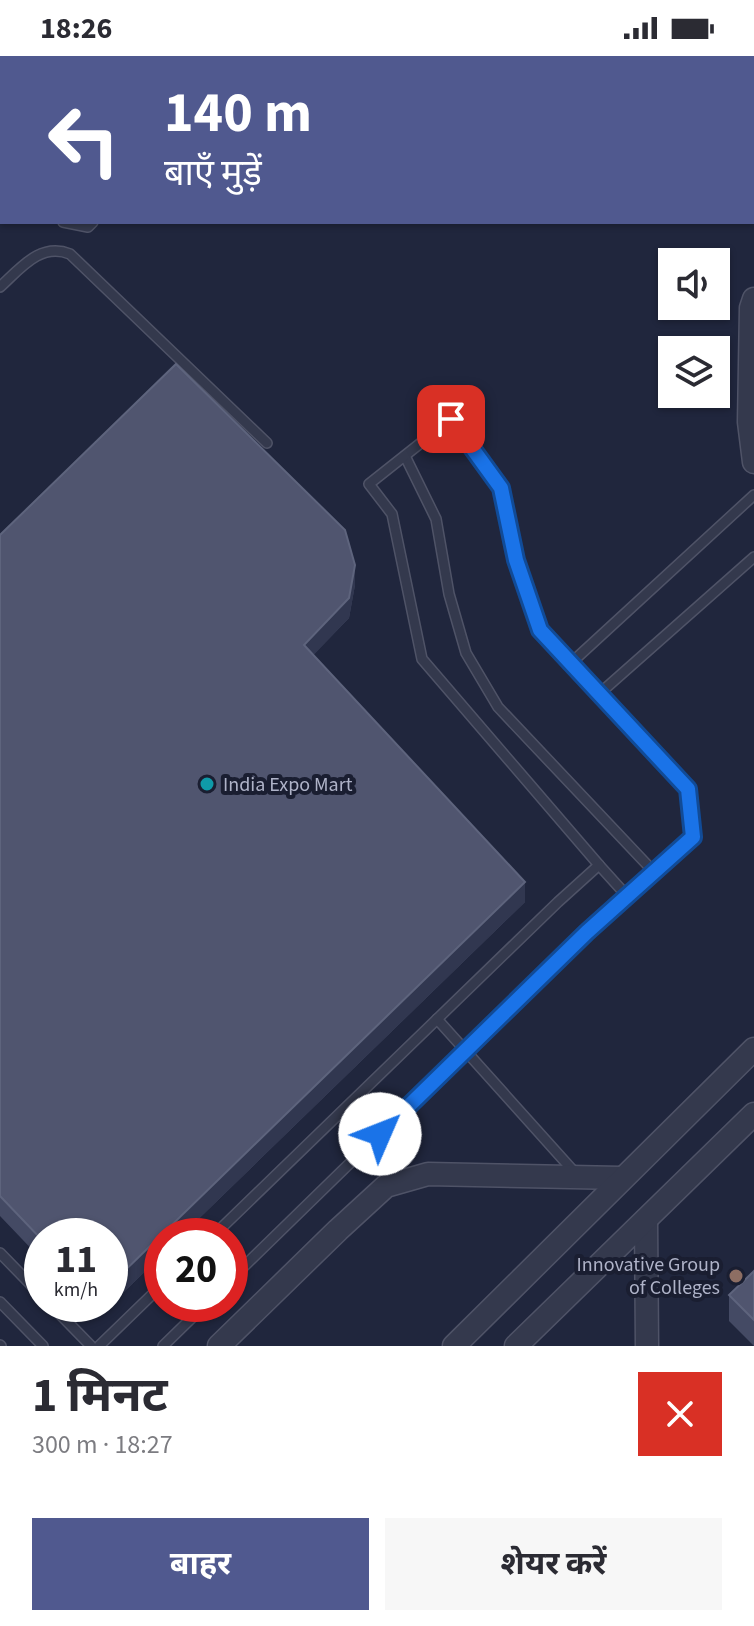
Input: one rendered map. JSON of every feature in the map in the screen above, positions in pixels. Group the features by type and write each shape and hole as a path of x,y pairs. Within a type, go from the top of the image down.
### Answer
{"street":[{"path":"754,299 751,308 749,422 754,462"},
{"path":"454,1346 754,1049"},
{"path":"516,1346 754,1114"},
{"path":"219,1346 386,1186 428,1174 621,1178"},
{"path":"646,1220 647,1346"}],"lane":[{"path":"0,287 25,263 42,252 58,249 70,254 267,443"},
{"path":"248,1263 627,896 693,837 688,789 540,630 516,560 501,488 451,419 369,484 392,514 422,659 627,896"},
{"path":"405,456 436,519 449,594 466,653 498,707 654,872"},
{"path":"571,663 754,495"},
{"path":"599,694 754,557"},
{"path":"232,1218 599,865"},
{"path":"437,1019 579,1178"},
{"path":"0,1253 24,1278"},
{"path":"0,1302 43,1346"},
{"path":"99,1346 144,1302"},
{"path":"68,1322 91,1346"},
{"path":"163,1346 188,1322"}],"building":[{"name":"India Expo Mart","path":"176,364 345,530 355,565 349,598 304,645 525,882 179,1218 144,1218 144,1252 128,1268 128,1218 24,1218 24,1221 0,1196 0,535"},
{"path":"754,1271 754,1320 729,1295"}],"place":[{"name":"India Expo Mart","path":"207,784"},
{"name":"Innovative Group of Colleges","path":"736,1276"}],"route":[{"path":"380,1134 587,932 693,837 688,789 540,630 516,560 501,488 451,419"}]}
